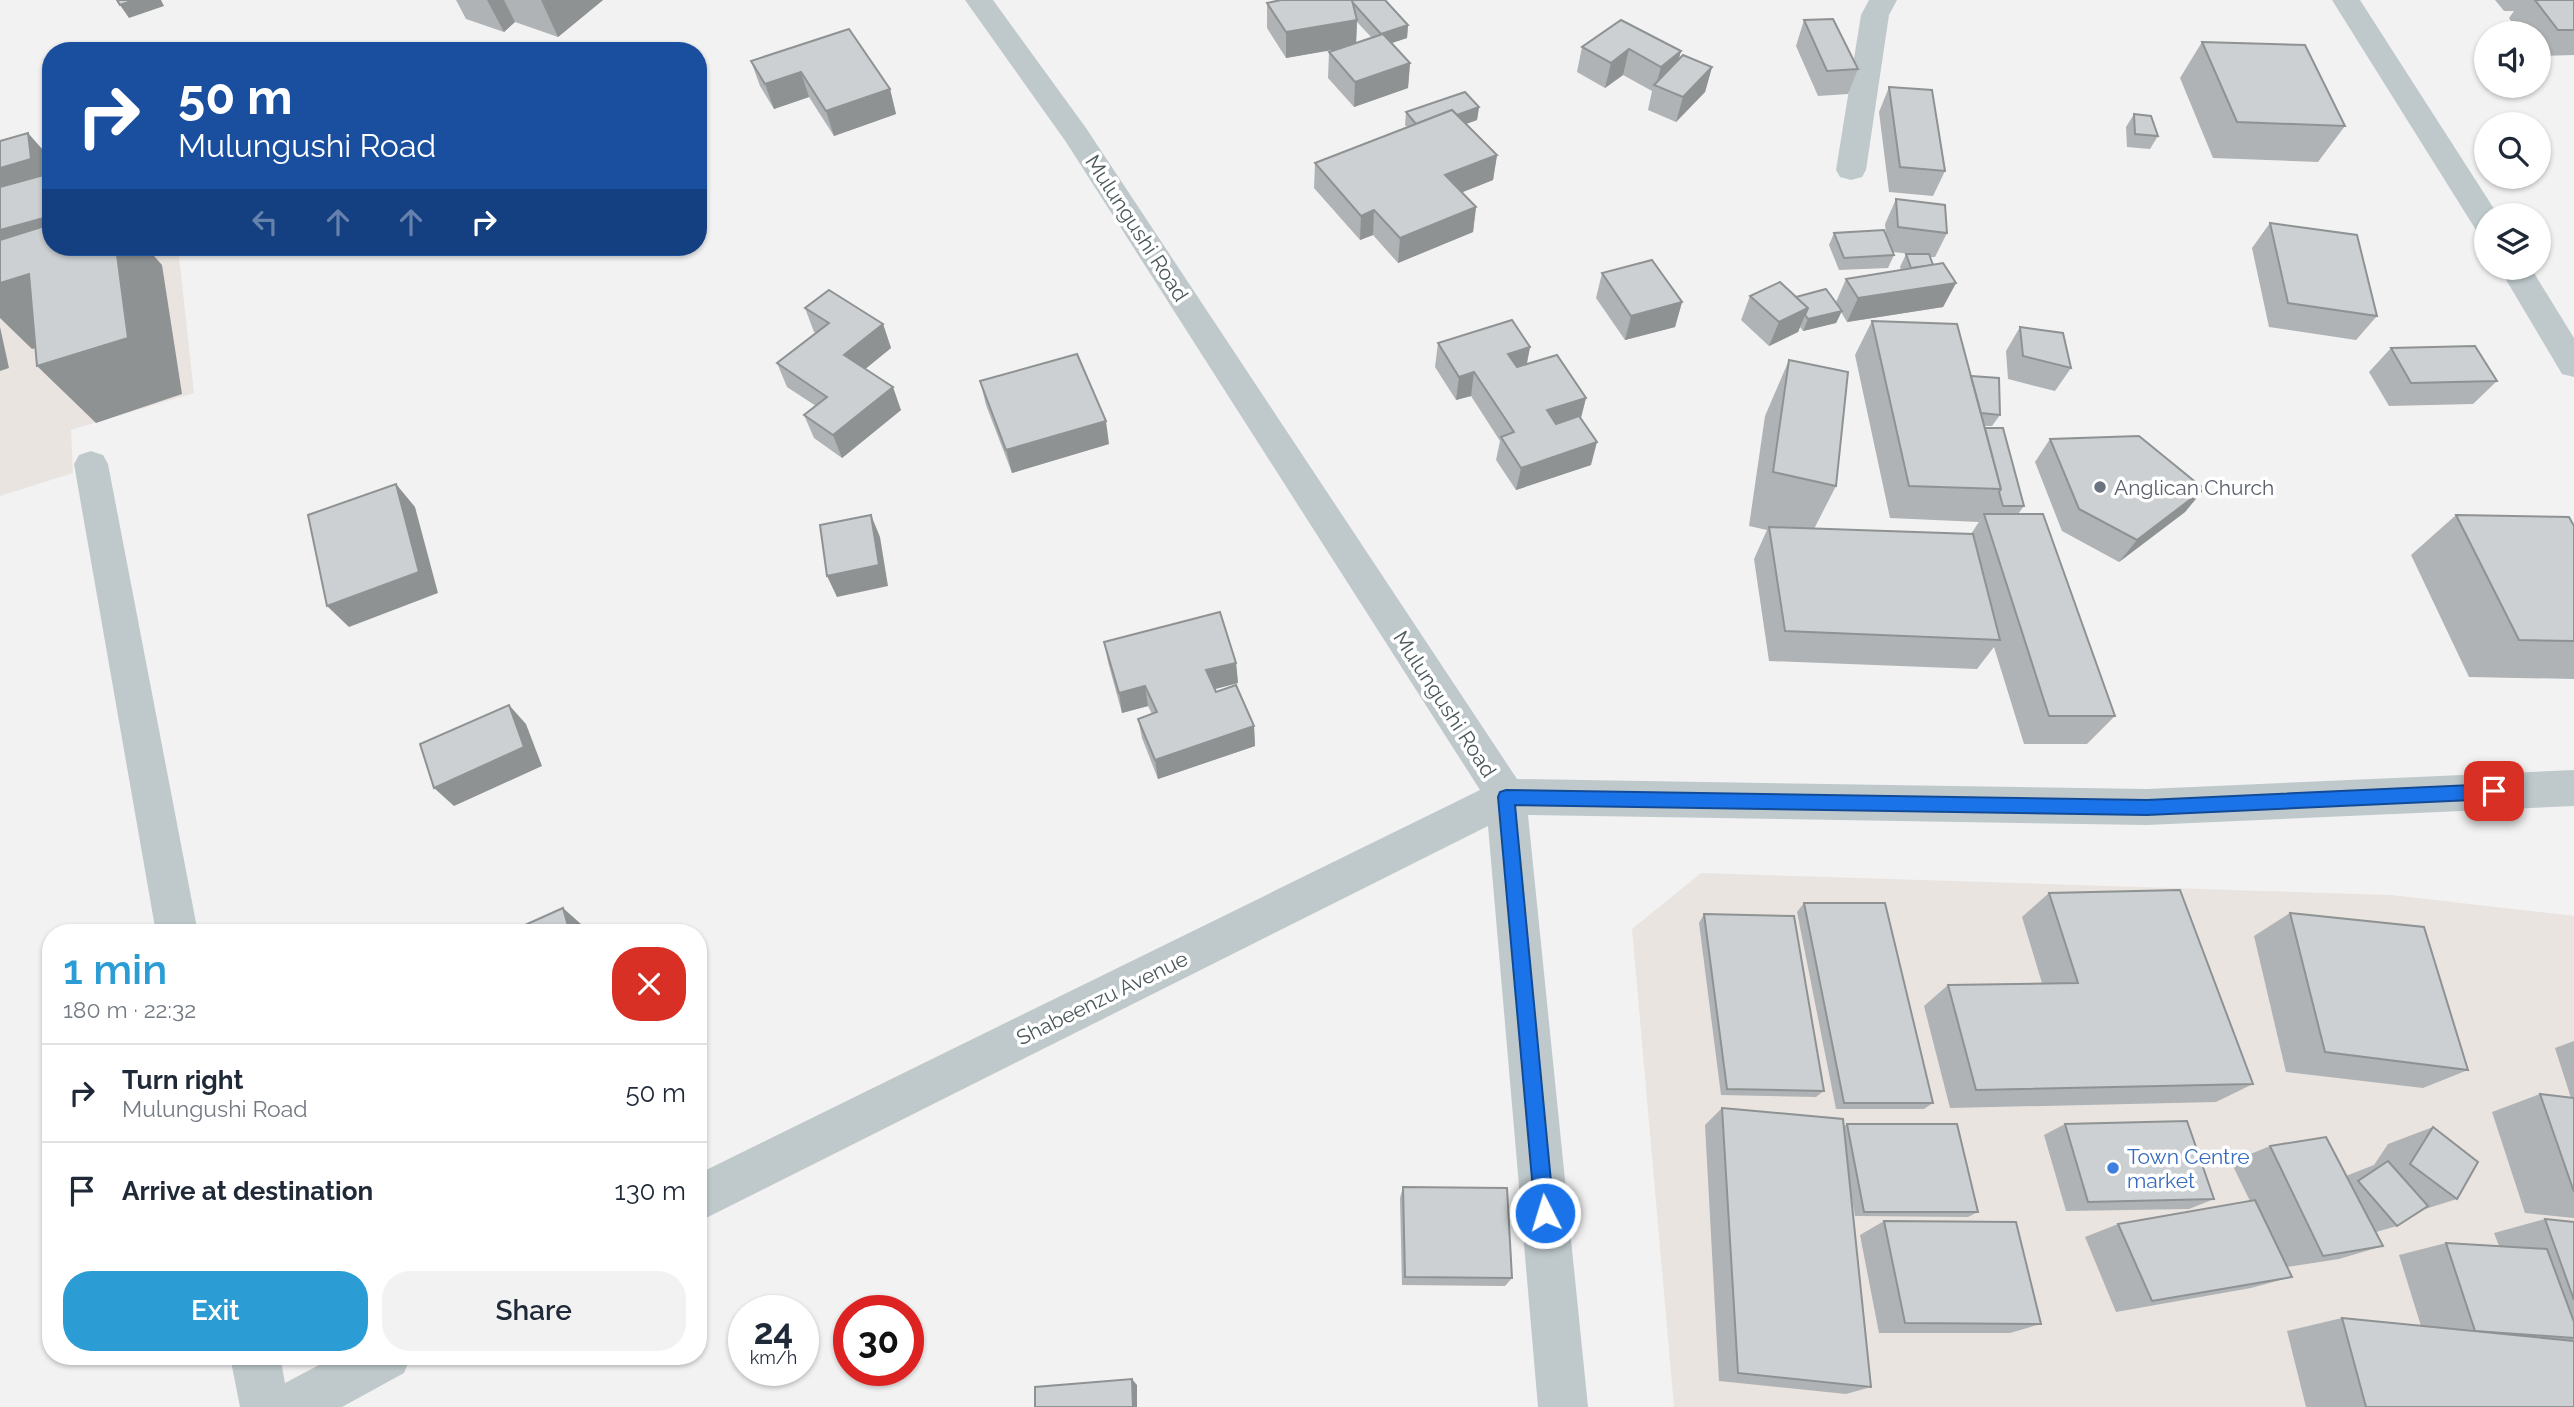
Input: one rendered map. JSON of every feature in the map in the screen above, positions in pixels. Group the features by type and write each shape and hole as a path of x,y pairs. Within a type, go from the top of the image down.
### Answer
{"street":[{"name":"Mulungushi Road","path":"979,0 1076,135 1506,797 2147,807 2574,788"},
{"path":"1851,170 1875,15 1883,0"},
{"path":"2346,0 2474,203"},
{"path":"2522,280 2574,365"},
{"path":"91,464 175,924"},
{"name":"Shabeenzu Avenue","path":"707,1195 1506,797"},
{"path":"1506,797 1563,1407"},
{"path":"257,1365 265,1407"},
{"path":"291,1407 370,1365"}],"shaded area":[{"path":"0,213 42,241 42,256 179,256 194,393 71,430 73,473 0,496"},
{"name":"Town Centre market","path":"1701,873 2391,895 2574,916 2574,1407 1674,1407 1632,929"}],"building":[{"path":"117,0 134,0 120,5"},
{"path":"1281,0 1352,0 1357,20 1286,32 1267,3"},
{"path":"1352,0 1385,0 1408,25 1381,34"},
{"path":"2535,0 2574,0 2574,30 2558,30"},
{"path":"1833,19 1858,69 1827,71 1804,20"},
{"path":"1621,20 1681,51 1661,67 1629,49 1611,63 1582,47"},
{"path":"849,29 890,89 826,111 801,72 765,84 751,61"},
{"path":"1383,34 1410,63 1355,82 1329,52"},
{"path":"2202,42 2305,45 2345,126 2237,122"},
{"path":"1683,55 1712,67 1683,97 1654,85"},
{"path":"1889,87 1932,90 1945,171 1900,167"},
{"path":"1465,92 1479,107 1457,115 1452,110 1416,124 1406,112"},
{"path":"1452,110 1497,155 1445,175 1476,207 1400,238 1374,210 1361,216 1315,163"},
{"path":"2134,114 2151,116 2158,136 2135,134"},
{"path":"28,133 31,159 0,168 0,141"},
{"path":"42,175 42,218 0,230 0,187"},
{"path":"1896,199 1945,205 1947,233 1898,227"},
{"path":"2270,223 2357,235 2377,316 2288,303"},
{"path":"42,227 42,256 117,256 128,338 37,366 29,274 0,283 0,240"},
{"path":"1884,230 1894,255 1844,258 1834,233"},
{"path":"1906,254 1929,254 1933,265 1911,268"},
{"path":"1652,260 1682,302 1631,316 1602,273"},
{"path":"1943,263 1956,283 1858,298 1846,279"},
{"path":"1780,282 1808,308 1779,322 1750,296"},
{"path":"1826,289 1842,311 1808,319 1805,315 1808,308 1796,297"},
{"path":"829,290 883,324 844,355 893,387 833,435 804,415 827,397 777,363 829,323 805,308"},
{"path":"1512,320 1530,347 1508,354 1517,367 1557,355 1586,398 1547,410 1556,424 1579,416 1597,442 1521,468 1501,437 1514,432 1474,372 1459,377 1438,343"},
{"path":"1872,321 1957,324 2001,489 1909,486"},
{"path":"2020,327 2063,333 2071,368 2023,356"},
{"path":"2475,346 2497,381 2411,383 2391,348"},
{"path":"1077,354 1106,421 1006,450 980,381"},
{"path":"1789,360 1848,372 1836,486 1773,472"},
{"path":"1971,376 1999,378 2000,415 1981,413"},
{"path":"1985,428 2003,428 2024,506 2003,506"},
{"path":"2139,436 2204,489 2137,540 2079,509 2050,439"},
{"path":"396,484 419,572 327,606 308,515"},
{"path":"1984,514 2043,514 2115,716 2049,716"},
{"path":"871,515 879,565 827,576 820,525"},
{"path":"2456,515 2569,517 2574,526 2574,641 2519,640"},
{"path":"1769,527 1973,534 2000,640 1785,631"},
{"path":"1220,612 1236,663 1206,670 1216,692 1236,685 1254,726 1155,760 1138,719 1157,712 1145,686 1119,693 1104,642"},
{"path":"509,705 524,747 434,788 420,744"},
{"path":"2180,890 2253,1084 1976,1090 1948,985 2078,983 2049,893"},
{"path":"1804,903 1885,903 1933,1103 1844,1103"},
{"path":"563,908 567,924 527,924"},
{"path":"2290,913 2424,927 2468,1070 2325,1052"},
{"path":"1704,914 1794,916 1824,1091 1727,1089"},
{"path":"2540,1094 2574,1098 2574,1192"},
{"path":"1722,1108 1843,1119 1871,1387 1738,1373"},
{"path":"2187,1121 2214,1199 2088,1202 2065,1124"},
{"path":"1847,1124 1957,1124 1978,1212 1864,1212"},
{"path":"2433,1127 2478,1162 2457,1199 2410,1164"},
{"path":"2326,1137 2383,1246 2323,1256 2270,1146"},
{"path":"2388,1161 2428,1206 2397,1226 2358,1181"},
{"path":"1403,1187 1507,1188 1512,1278 1405,1277"},
{"path":"2255,1200 2292,1277 2152,1301 2118,1224"},
{"path":"2545,1219 2574,1222 2574,1300"},
{"path":"1884,1221 2016,1222 2041,1324 1905,1323"},
{"path":"2446,1243 2547,1249 2574,1322 2574,1338 2475,1331"},
{"path":"2342,1318 2574,1341 2574,1407 2366,1407"},
{"path":"1132,1379 1133,1407 1035,1407 1035,1387"}],"place":[{"name":"Anglican Church","path":"2100,487"},
{"name":"Town Centre market","path":"2113,1168"}],"route":[{"path":"1545,1213 1506,797 2147,807 2494,791"}]}
